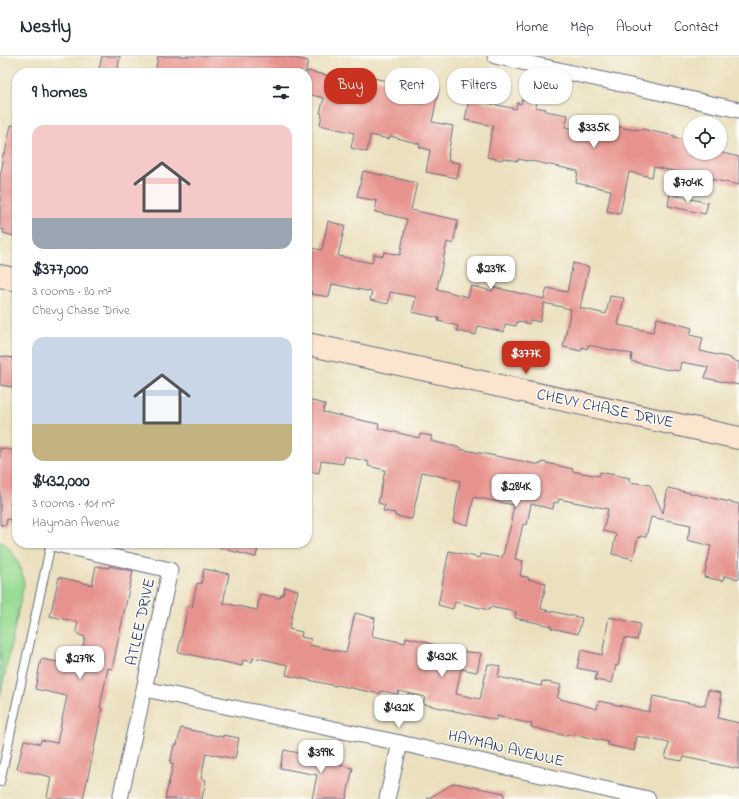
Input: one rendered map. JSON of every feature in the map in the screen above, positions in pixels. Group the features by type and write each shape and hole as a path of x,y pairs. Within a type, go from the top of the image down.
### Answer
{"main road":[{"path":"0,276 12,279"},
{"name":"CHEVY CHASE DRIVE","path":"312,345 739,438"}],"street":[{"path":"495,56 739,110"},
{"name":"ATLEE DRIVE","path":"73,548 170,570 120,799"},
{"name":"HAYMAN AVENUE","path":"145,689 400,743 607,795 648,799"},
{"path":"387,799 400,743"}],"lane":[{"path":"0,782 50,548"}],"green space":[{"path":"0,541 6,545 17,560 24,584 0,696"}],"building":[{"path":"102,56 120,56 118,68 99,68"},
{"path":"158,56 285,56 308,61 306,68 156,68"},
{"path":"312,72 324,75 324,98 312,95"},
{"path":"377,79 385,81 385,104 436,104 432,122 453,126 448,161 460,163 457,178 426,172 430,150 419,147 420,144 390,136 389,139 370,135 367,152 351,148 354,133 320,125 322,114 320,113 324,98 324,104 377,104"},
{"path":"517,103 536,104 535,107 546,109 545,111 568,115 565,127 594,133 595,129 603,130 605,124 675,136 674,138 683,140 683,160 727,160 727,154 739,157 739,185 654,167 652,177 629,172 620,214 607,211 611,190 576,183 578,171 527,160 519,159 518,161 503,158 502,160 487,157 493,126 465,120 468,104 492,104 516,109"},
{"path":"12,125 12,236 3,233 4,230 0,229 0,176 3,154 5,153"},
{"path":"363,171 417,183 411,210 458,220 453,244 447,242 437,289 468,297 471,286 492,291 493,287 544,299 547,288 567,292 573,263 589,267 580,308 606,314 610,296 624,298 618,325 653,332 657,318 692,328 690,335 703,338 700,351 731,358 731,360 739,362 739,385 705,378 708,367 681,362 679,371 668,370 631,361 632,354 588,345 587,349 582,347 581,351 563,347 571,309 544,303 540,322 530,320 529,324 518,321 516,326 505,324 504,332 478,326 476,335 457,331 458,326 438,321 439,318 412,312 416,297 390,292 388,304 370,300 372,292 332,284 329,297 312,294 312,248 322,250 328,221 345,226 338,256 372,263 374,254 383,256 384,252 400,255 407,219 375,212 377,201 357,197"},
{"path":"670,194 708,203 705,214 668,206"},
{"path":"0,356 12,358 12,387 0,385"},
{"path":"312,401 325,404 323,412 379,424 378,428 419,438 420,434 432,436 431,441 461,448 460,449 536,464 542,464 542,462 573,469 572,471 599,476 600,472 630,478 629,482 650,485 663,513 668,488 739,504 739,579 724,576 723,581 704,577 711,546 687,540 691,525 651,517 646,537 638,537 633,559 612,554 616,534 603,531 608,509 559,499 558,503 554,502 553,509 531,504 527,525 523,524 515,559 523,561 520,576 546,583 541,609 582,618 578,634 515,618 516,612 490,607 489,610 455,602 453,609 438,605 449,551 480,558 481,554 502,558 512,521 514,505 474,497 468,525 453,522 460,481 422,472 412,519 395,516 395,513 383,511 385,505 378,503 385,470 368,466 369,462 345,456 343,464 321,461 319,473 312,472"},
{"path":"0,448 12,450 12,497 10,506 12,506 12,520 7,519 6,525 0,525"},
{"path":"219,548 258,548 256,557"},
{"path":"96,566 109,568 109,566 133,571 112,669 108,668 100,707 102,708 83,799 56,799 47,797 51,777 17,769 24,740 40,744 41,740 57,743 67,696 35,689 41,659 79,666 85,637 79,635 76,631 78,622 50,616 59,577 92,585"},
{"path":"204,569 229,574 223,603 257,610 260,594 280,598 281,595 283,595 285,587 298,590 289,629 302,632 301,637 311,639 310,645 346,653 355,613 375,618 372,636 405,643 406,637 466,652 481,653 477,672 461,669 456,694 480,699 488,664 500,666 498,677 541,686 542,681 561,685 557,698 597,709 599,701 649,712 653,696 705,706 708,690 721,693 720,699 722,699 718,718 739,723 739,769 684,757 682,761 665,758 669,743 637,736 634,751 608,745 608,742 574,734 574,736 567,734 566,736 531,727 532,724 497,716 496,720 423,704 425,697 399,691 398,694 381,691 380,694 286,675 288,665 258,658 253,658 252,662 243,660 242,666 178,652 188,606 192,607 197,583 201,584"},
{"path":"609,617 640,624 637,640 624,638 618,666 616,665 612,683 595,680 597,672 577,668 581,650 602,655"},
{"path":"181,728 223,737 223,735 239,738 235,759 206,753 201,779 206,780 202,799 165,799 173,764 170,763 174,745 177,745"},
{"path":"284,750 330,759 329,761 335,762 334,764 353,768 346,799 312,799 317,775 280,768"},
{"path":"454,783 504,793 504,799 427,799"}]}
